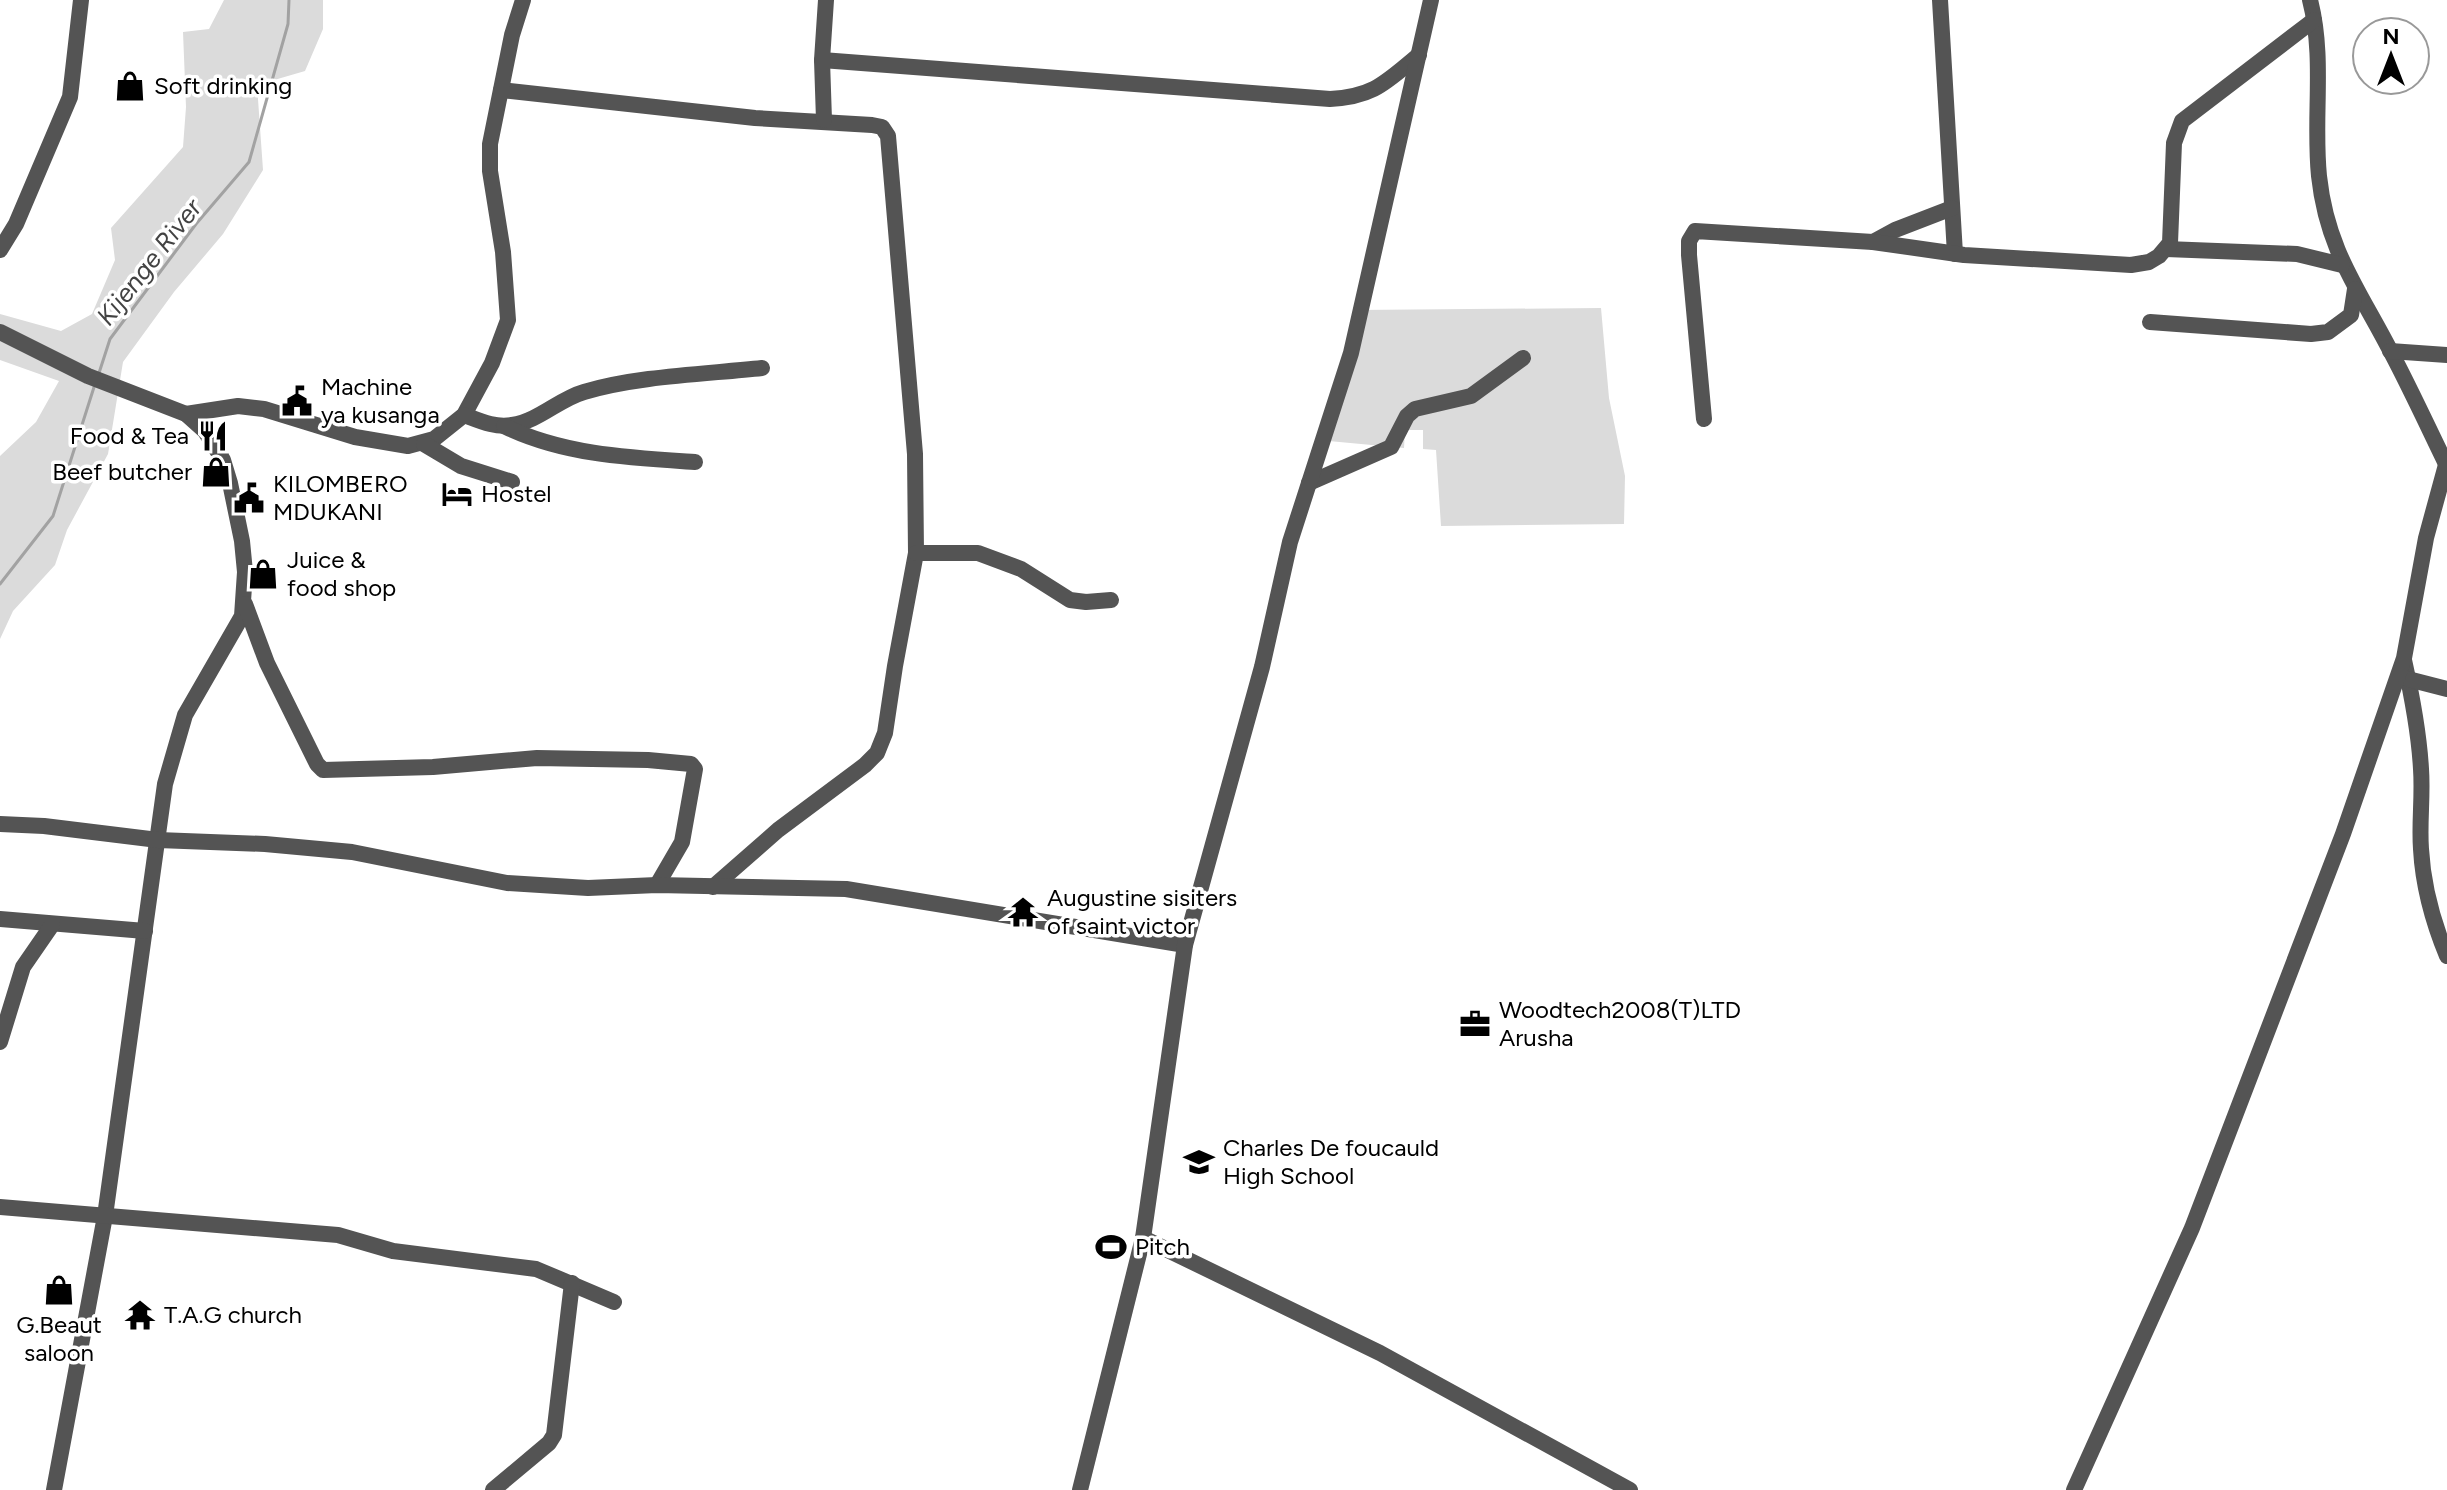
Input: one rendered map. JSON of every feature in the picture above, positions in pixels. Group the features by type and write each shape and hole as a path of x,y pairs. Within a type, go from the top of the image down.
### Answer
{"street":[{"path":"0,250 16,224 70,97 81,0"},
{"path":"186,414 238,406 264,409 386,443 408,446 424,444 464,415 492,363 508,320 503,252 490,171 490,144 512,35 523,0"},
{"path":"824,120 822,60 826,0"},
{"path":"1080,1490 1143,1238 1185,945 1262,667 1290,542 1351,353 1431,0"},
{"path":"1940,0 1955,254"},
{"path":"2074,1490 2192,1228 2343,834 2404,658 2426,538 2446,462 2342,265 2332,236 2319,176 2318,49 2310,0"},
{"path":"1704,419 1689,255 1691,235 1695,231 1873,242 1955,254 2131,265 2149,262 2170,243 2174,143 2182,121 2314,20"},
{"path":"822,60 1330,99 1366,95 1382,86 1419,55"},
{"path":"501,90 755,118 872,125 882,127 888,136 915,454 916,553 885,733 877,753 865,765 778,830 713,887"},
{"path":"1873,242 1952,208"},
{"path":"0,215 16,224"},
{"path":"2166,249 2297,254 2342,265"},
{"path":"2150,322 2276,333 2328,332 2351,315 2355,289"},
{"path":"0,332 95,379 186,414 214,444 230,483 242,541 245,604 242,616 180,725 165,784 105,1216 54,1490"},
{"path":"2390,351 2447,355"},
{"path":"1309,483 1391,447 1407,416 1415,409 1471,396 1523,358"},
{"path":"504,426 546,412 582,392 660,379 762,368"},
{"path":"464,415 504,426 531,438 583,451 628,458 695,462"},
{"path":"424,444 461,466 512,482"},
{"path":"916,553 978,553 1021,569 1070,600 1111,600"},
{"path":"245,604 270,669 317,764 323,770 433,767 537,758 691,764 695,769 682,842 657,885"},
{"path":"2404,658 2417,723 2423,875 2431,912 2447,956"},
{"path":"2408,679 2447,689"},
{"path":"0,824 158,840 265,844 352,852 507,883 588,888 657,885 846,889 1185,945"},
{"path":"0,919 145,931"},
{"path":"0,1042 23,967 52,925"},
{"path":"0,1207 327,1234 393,1251 536,1269 614,1302"},
{"path":"1143,1238 1380,1353 1630,1490"},
{"path":"493,1490 549,1443 554,1435 572,1283"}],"shaded area":[{"path":"224,0 323,0 323,29 305,71 257,85 263,170 223,234 174,292 123,362 108,454 67,530 55,565 13,611 0,639 0,456 36,422 59,381 0,360 0,314 61,331 92,314 115,260 111,228 183,147 186,107 183,32 209,29"},
{"path":"1601,308 1609,398 1625,476 1624,524 1441,526 1436,450 1423,449 1423,430 1405,430 1404,448 1318,440 1356,310"}],"waterway":[{"name":"Kijenge River","path":"99,373 110,339 196,224 249,162 288,24 289,0"},
{"name":"Kijenge River","path":"0,584 53,516 95,384"}],"place":[{"name":"Soft drinking","path":"130,86"},
{"name":"Machine ya kusanga","path":"297,401"},
{"name":"Food & Tea","path":"213,436"},
{"name":"Beef butcher","path":"216,472"},
{"name":"Hostel","path":"457,494"},
{"name":"KILOMBERO MDUKANI","path":"249,498"},
{"name":"Juice & food shop","path":"263,574"},
{"name":"Augustine sisiters of saint victor","path":"1023,912"},
{"name":"Woodtech2008(T)LTD Arusha","path":"1475,1024"},
{"name":"Charles De foucauld High School","path":"1199,1162"},
{"name":"Pitch","path":"1111,1247"},
{"name":"G.Beaut saloon","path":"59,1290"},
{"name":"T.A.G church","path":"140,1315"}]}
